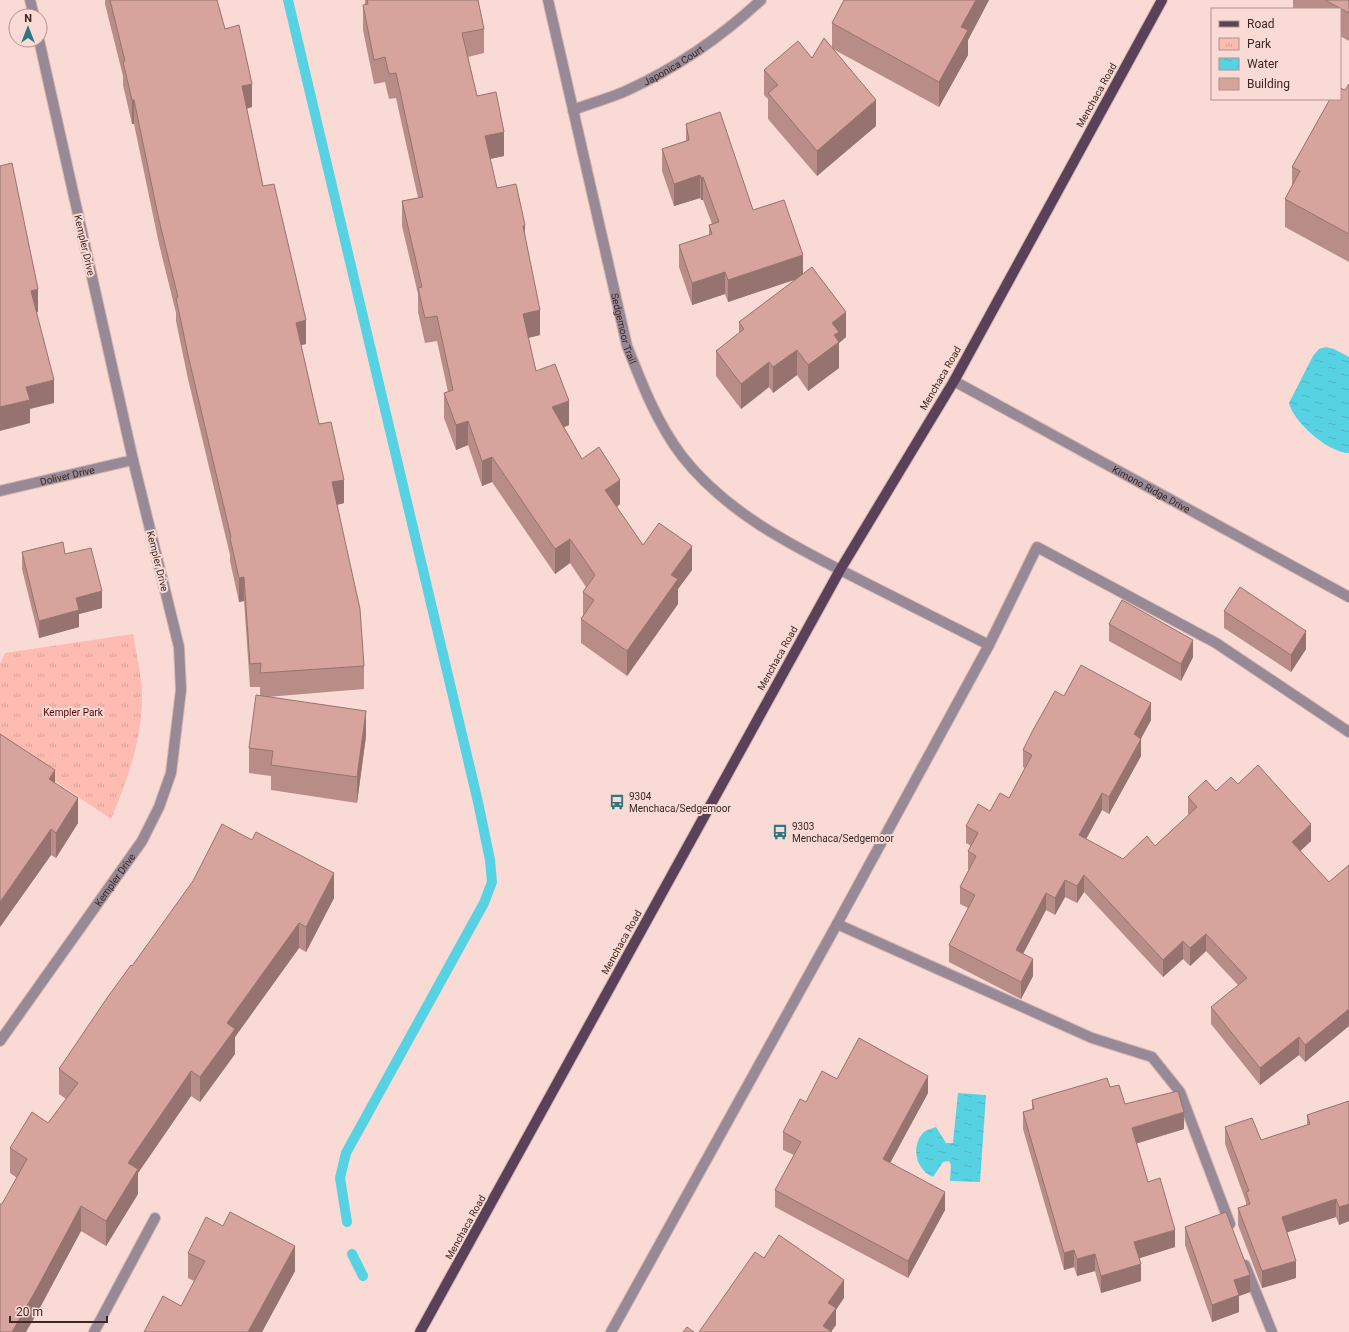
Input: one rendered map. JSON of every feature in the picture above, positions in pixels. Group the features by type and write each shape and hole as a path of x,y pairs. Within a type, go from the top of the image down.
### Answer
{"main road":[{"name":"Menchaca Road","path":"420,1332 840,570 954,381 1162,0"}],"street":[{"name":"Sedgemoor Trail","path":"548,0 627,346 645,391 663,429 682,456 704,481 739,511 784,541 989,645"},
{"name":"Japonica Court","path":"573,110 626,91 664,72 695,54 733,26 761,0"},
{"name":"Kempler Drive","path":"0,1041 142,841 159,807 171,773 180,690 179,647 134,460 41,48"},
{"name":"Kimono Ridge Drive","path":"954,381 1349,597"},
{"name":"Doliver Drive","path":"0,491 134,460"},
{"path":"611,1332 729,1120 749,1080 837,924 989,645 1037,547 1216,643 1349,732"},
{"path":"837,924 1092,1038 1152,1057 1180,1092 1234,1234"},
{"path":"94,1332 155,1218"},
{"path":"1242,1256 1272,1332"}],"green space":[{"name":"Kempler Park","path":"133,634 142,687 141,719 132,763 111,819 0,744 0,664 5,653"}],"water":[{"path":"1326,347 1334,349 1349,357 1349,453 1341,452 1332,448 1313,436 1292,411 1289,403 1313,356 1319,349"},
{"path":"958,1093 986,1095 980,1182 950,1181 951,1165 949,1161 943,1162 933,1177 922,1169 917,1157 917,1144 924,1132 931,1128 936,1127 946,1143 953,1143"}],"building":[{"path":"110,0 217,0 225,29 239,25 252,84 242,86 263,186 274,184 306,320 296,323 319,424 331,422 344,480 332,482 360,609 364,666 260,673 261,663 250,664 244,577 239,578 231,537 188,355 176,298 178,297 159,220 134,100 132,100 123,62 125,61"},
{"path":"367,0 478,0 484,29 462,33 477,96 496,92 504,132 485,136 497,188 516,184 525,225 523,226 540,310 523,314 536,371 555,364 569,401 552,407 582,459 599,447 620,480 605,490 643,545 659,523 692,546 671,575 678,579 627,651 581,619 594,600 583,592 595,575 570,539 555,549 492,457 482,461 468,421 456,425 444,393 453,390 437,316 425,318 418,288 422,287 402,201 423,197 396,73 389,74 385,57 374,60 363,5 368,4"},
{"path":"844,0 976,0 961,27 968,30 939,82 832,23"},
{"path":"1325,0 1349,0 1349,13"},
{"path":"824,38 876,100 817,151 768,93 778,85 764,70 798,41 812,58"},
{"path":"1349,84 1349,234 1285,199 1300,171 1292,167 1329,100 1341,100 1341,88 1345,90"},
{"path":"720,112 753,210 784,200 803,255 728,280 725,272 692,283 679,245 712,234 709,225 719,222 703,177 701,178 700,175 674,184 662,149 689,140 686,124"},
{"path":"12,163 38,289 31,291 54,380 26,387 30,400 0,407 0,166"},
{"path":"812,267 846,312 832,323 839,332 834,335 839,342 808,365 797,350 773,367 769,362 741,384 716,351 744,329 739,322"},
{"path":"63,542 65,554 91,548 102,591 76,598 79,610 39,621 22,552"},
{"path":"1240,587 1306,631 1291,655 1224,611"},
{"path":"1122,600 1193,640 1181,664 1109,624"},
{"path":"1081,665 1151,703 1134,734 1141,739 1109,797 1102,793 1079,835 1123,859 1147,836 1155,846 1197,807 1188,797 1206,780 1216,791 1231,777 1238,784 1258,765 1311,824 1292,842 1329,882 1349,865 1349,1009 1305,1045 1299,1037 1260,1068 1211,1007 1247,978 1206,934 1190,948 1183,941 1163,960 1084,875 1077,886 1065,880 1055,898 1046,893 1016,950 1033,959 1021,982 949,945 975,895 960,887 976,856 968,851 978,833 966,826 978,804 990,811 1000,793 1009,798 1032,755 1023,750 1033,730 1055,691 1064,696"},
{"path":"256,695 366,711 357,777 271,765 273,751 249,748"},
{"path":"0,734 55,770 49,779 78,798 56,833 51,829 0,902"},
{"path":"222,824 252,840 256,832 334,873 306,927 299,923 227,1023 235,1029 200,1077 191,1071 128,1163 138,1169 106,1221 81,1206 12,1332 0,1332 0,1204 2,1204 27,1159 10,1148 32,1112 48,1123 78,1083 59,1069 107,998 193,881"},
{"path":"859,1038 928,1076 883,1159 945,1192 908,1261 775,1190 801,1142 783,1132 800,1099 806,1102 822,1071 837,1079"},
{"path":"1107,1078 1110,1087 1119,1085 1125,1104 1178,1091 1184,1112 1132,1128 1148,1182 1160,1178 1175,1230 1134,1242 1141,1264 1101,1276 1095,1254 1077,1259 1074,1250 1064,1253 1023,1112 1034,1109 1032,1100"},
{"path":"1349,1101 1349,1204 1339,1207 1336,1199 1282,1217 1296,1261 1262,1271 1238,1208 1250,1204 1246,1192 1249,1191 1225,1127 1252,1118 1261,1140 1310,1124 1307,1115"},
{"path":"230,1212 295,1246 248,1332 144,1332 163,1296 181,1306 205,1261 188,1253 206,1217 223,1226"},
{"path":"1226,1212 1250,1275 1234,1280 1239,1295 1212,1305 1185,1227"},
{"path":"779,1235 844,1280 828,1303 836,1308 823,1326 832,1332 699,1332 755,1252 764,1258"},
{"path":"687,1327 694,1332 683,1332"}],"waterway":[{"path":"288,0 478,802 490,860 492,882 484,903 346,1153 340,1178 347,1222"},
{"path":"352,1254 363,1276"}],"place":[{"name":"9304 Menchaca/Sedgemoor","path":"617,802"},
{"name":"9303 Menchaca/Sedgemoor","path":"780,832"}]}
